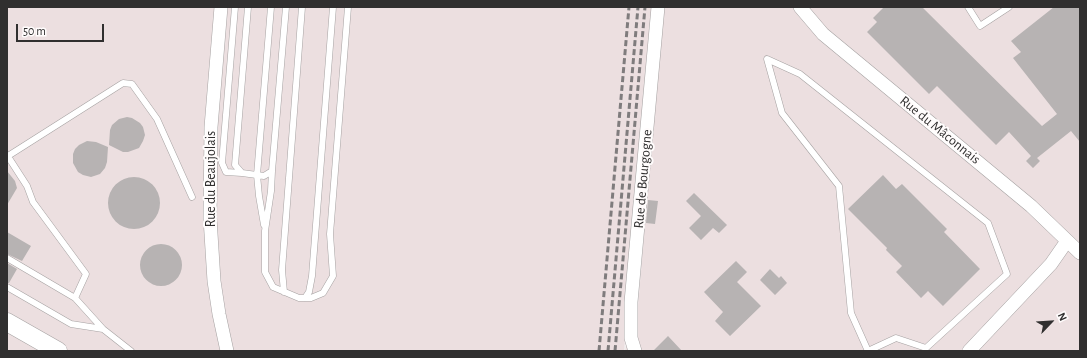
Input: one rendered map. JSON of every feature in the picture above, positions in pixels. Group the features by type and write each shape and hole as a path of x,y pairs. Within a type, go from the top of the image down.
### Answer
{"main road":[{"path":"7,322 58,351"}],"street":[{"name":"Rue du Beaujolais","path":"221,7 211,127 210,218 214,281 227,351"},
{"name":"Rue de Bourgogne","path":"635,351 631,338 631,302 658,7"},
{"name":"Rue du Mâconnais","path":"804,8 824,34 1019,196 1080,253"},
{"path":"969,351 1052,264 1067,241"}],"lane":[{"path":"236,7 222,163 226,172 264,176 272,170"},
{"path":"242,173 235,165 248,7"},
{"path":"265,231 259,196 258,175 271,7"},
{"path":"286,7 271,191 265,231 265,272 273,287 299,298 312,298 323,293 333,276 330,234 348,7"},
{"path":"284,292 282,270 302,7"},
{"path":"306,298 309,292 312,276 333,7"},
{"path":"968,7 980,26 1009,7"},
{"path":"768,59 800,74 988,223 1008,274 926,348 896,338 868,351 851,313 839,186 782,113 768,59"},
{"path":"75,298 86,274 33,202 27,186 8,159 123,83 132,84 157,119 192,197"},
{"path":"7,258 75,298 104,329 131,351"},
{"path":"7,287 71,324 104,329"}],"shaded area":[{"path":"7,7 652,7 624,351 7,351"},
{"path":"664,7 1080,7 1080,351 625,351 638,305"}],"building":[{"path":"884,7 922,7 1042,126 1057,114 1013,58 1021,52 1011,41 1054,7 1080,7 1080,142 1071,131 1037,158 1040,161 1033,168 1026,161 1031,156 1009,132 996,145 937,86 929,94 867,32 877,22 873,18"},
{"path":"127,117 140,123 143,127 145,135 139,148 128,152 123,152 109,145 110,130 112,125 119,119"},
{"path":"87,141 96,142 108,147 105,168 100,174 91,177 78,172 73,163 73,154 75,149"},
{"path":"7,171 15,181 17,188 7,205"},
{"path":"883,175 896,189 902,184 947,229 944,232 980,269 943,306 928,291 921,298 896,272 902,266 886,250 887,248 848,209"},
{"path":"129,177 139,177 149,181 156,188 160,198 160,208 156,218 149,225 139,229 129,229 119,225 112,218 108,208 108,198 112,188 119,181"},
{"path":"694,193 727,225 719,233 713,228 701,240 689,228 701,216 686,201"},
{"path":"648,200 658,201 655,224 646,223"},
{"path":"7,232 31,246 22,261 7,254"},
{"path":"157,244 165,244 173,247 179,253 182,265 179,277 173,283 165,286 157,286 149,283 143,277 140,269 140,261 143,253 149,247"},
{"path":"736,261 747,272 737,282 761,306 730,336 715,321 723,312 704,292"},
{"path":"7,263 17,269 9,283 7,283"},
{"path":"770,269 779,278 781,276 787,283 775,295 760,280"},
{"path":"668,336 682,351 653,351"}],"railway":[{"path":"599,351 629,7"},
{"path":"608,351 638,7"},
{"path":"615,351 645,7"}]}
